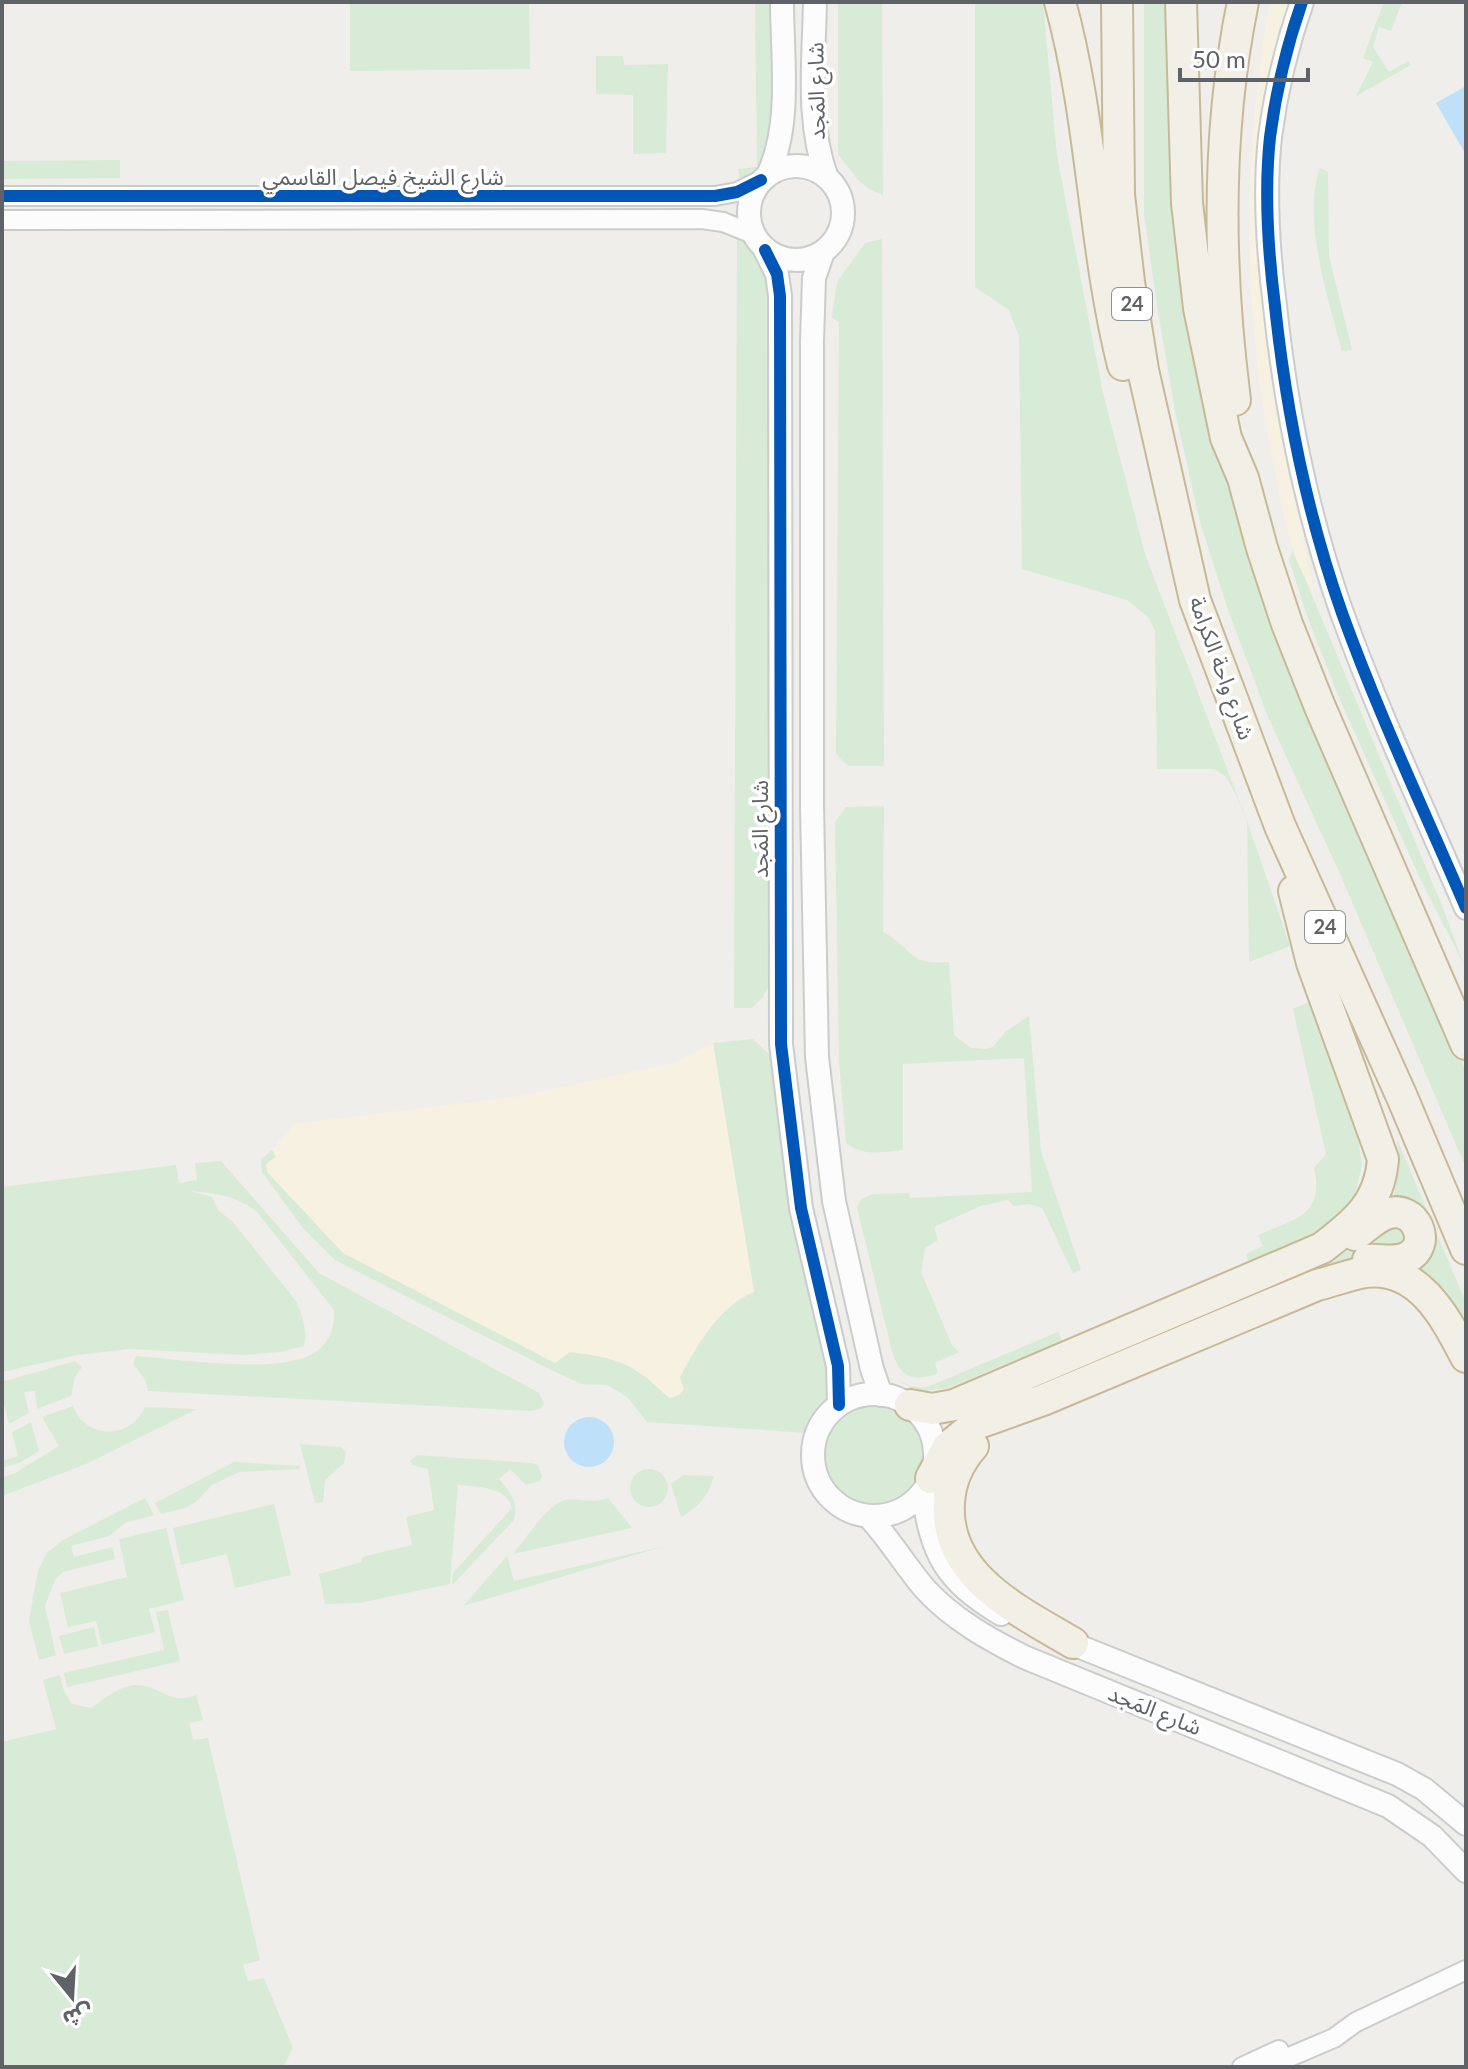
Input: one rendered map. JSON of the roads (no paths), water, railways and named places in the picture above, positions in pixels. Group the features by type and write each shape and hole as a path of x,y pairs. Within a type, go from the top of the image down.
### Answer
{"highway":[{"name":"شارع واحة الكرامة","path":"1117,2 1119,195 1129,282 1143,370 1195,600 1280,826 1402,1097 1466,1249"},
{"path":"1181,2 1187,203 1199,308 1223,427 1243,478 1287,624 1320,707 1461,1024 1466,1044"},
{"path":"1243,2 1232,55 1226,112 1222,224 1225,300 1243,478"},
{"path":"1063,14 1076,68 1097,208 1103,272 1118,345 1164,518 1195,600"},
{"path":"1280,826 1312,963 1383,1159 1380,1183 1370,1204 1362,1215 1322,1248"},
{"path":"910,1405 932,1409 954,1405 1348,1239 1390,1212 1406,1213 1419,1229 1419,1242 1409,1256 1395,1261 1367,1260 1347,1265 1317,1285"},
{"path":"927,1485 948,1447 968,1429 992,1417 1043,1400 1317,1285 1364,1272 1394,1274 1423,1291 1436,1305 1466,1357"},
{"path":"1043,1400 994,1428 964,1456 949,1495 948,1515 952,1536 971,1572 1004,1602 1073,1643"}],"street":[{"name":"شارع المَجد","path":"765,178 778,150 781,125 782,2"},
{"name":"شارع المَجد","path":"815,2 813,126 827,178"},
{"path":"1302,2 1288,46 1270,139 1269,258 1286,392 1311,507 1342,611 1466,908"},
{"path":"791,166 816,171 827,178 836,188 843,211 839,234 823,252 793,261 783,259 759,242 749,225 749,204 765,178 791,166"},
{"name":"شارع الشيخ فيصل القاسمي","path":"2,196 715,196 737,192 765,178"},
{"name":"شارع الشيخ فيصل القاسمي","path":"2,220 702,219 723,222 759,242"},
{"name":"شارع المَجد","path":"759,242 777,274 780,296 781,1044 801,1208 838,1366 839,1405"},
{"path":"823,252 814,278 812,341 812,806 817,1057 834,1201 872,1369 881,1395"},
{"path":"881,1395 910,1405 924,1419 933,1438 936,1458 927,1485 905,1508 868,1516 854,1513 835,1502 821,1486 814,1466 815,1442 827,1417 839,1405 859,1396 881,1395"},
{"name":"شارع المَجد","path":"927,1485 932,1543 956,1580 1006,1617 1397,1774 1424,1789 1466,1824"},
{"name":"شارع المَجد","path":"868,1516 928,1591 953,1614 989,1639 1024,1657 1388,1806 1432,1836 1466,1871"},
{"path":"1266,2067 1334,2038 1356,2022 1466,1970"},
{"path":"1242,2067 1330,2027 1356,2022"}],"water":[{"path":"1466,86 1466,155 1436,103"},
{"path":"589,1417 606,1425 614,1442 606,1459 589,1467 572,1459 564,1442 572,1425"}]}
